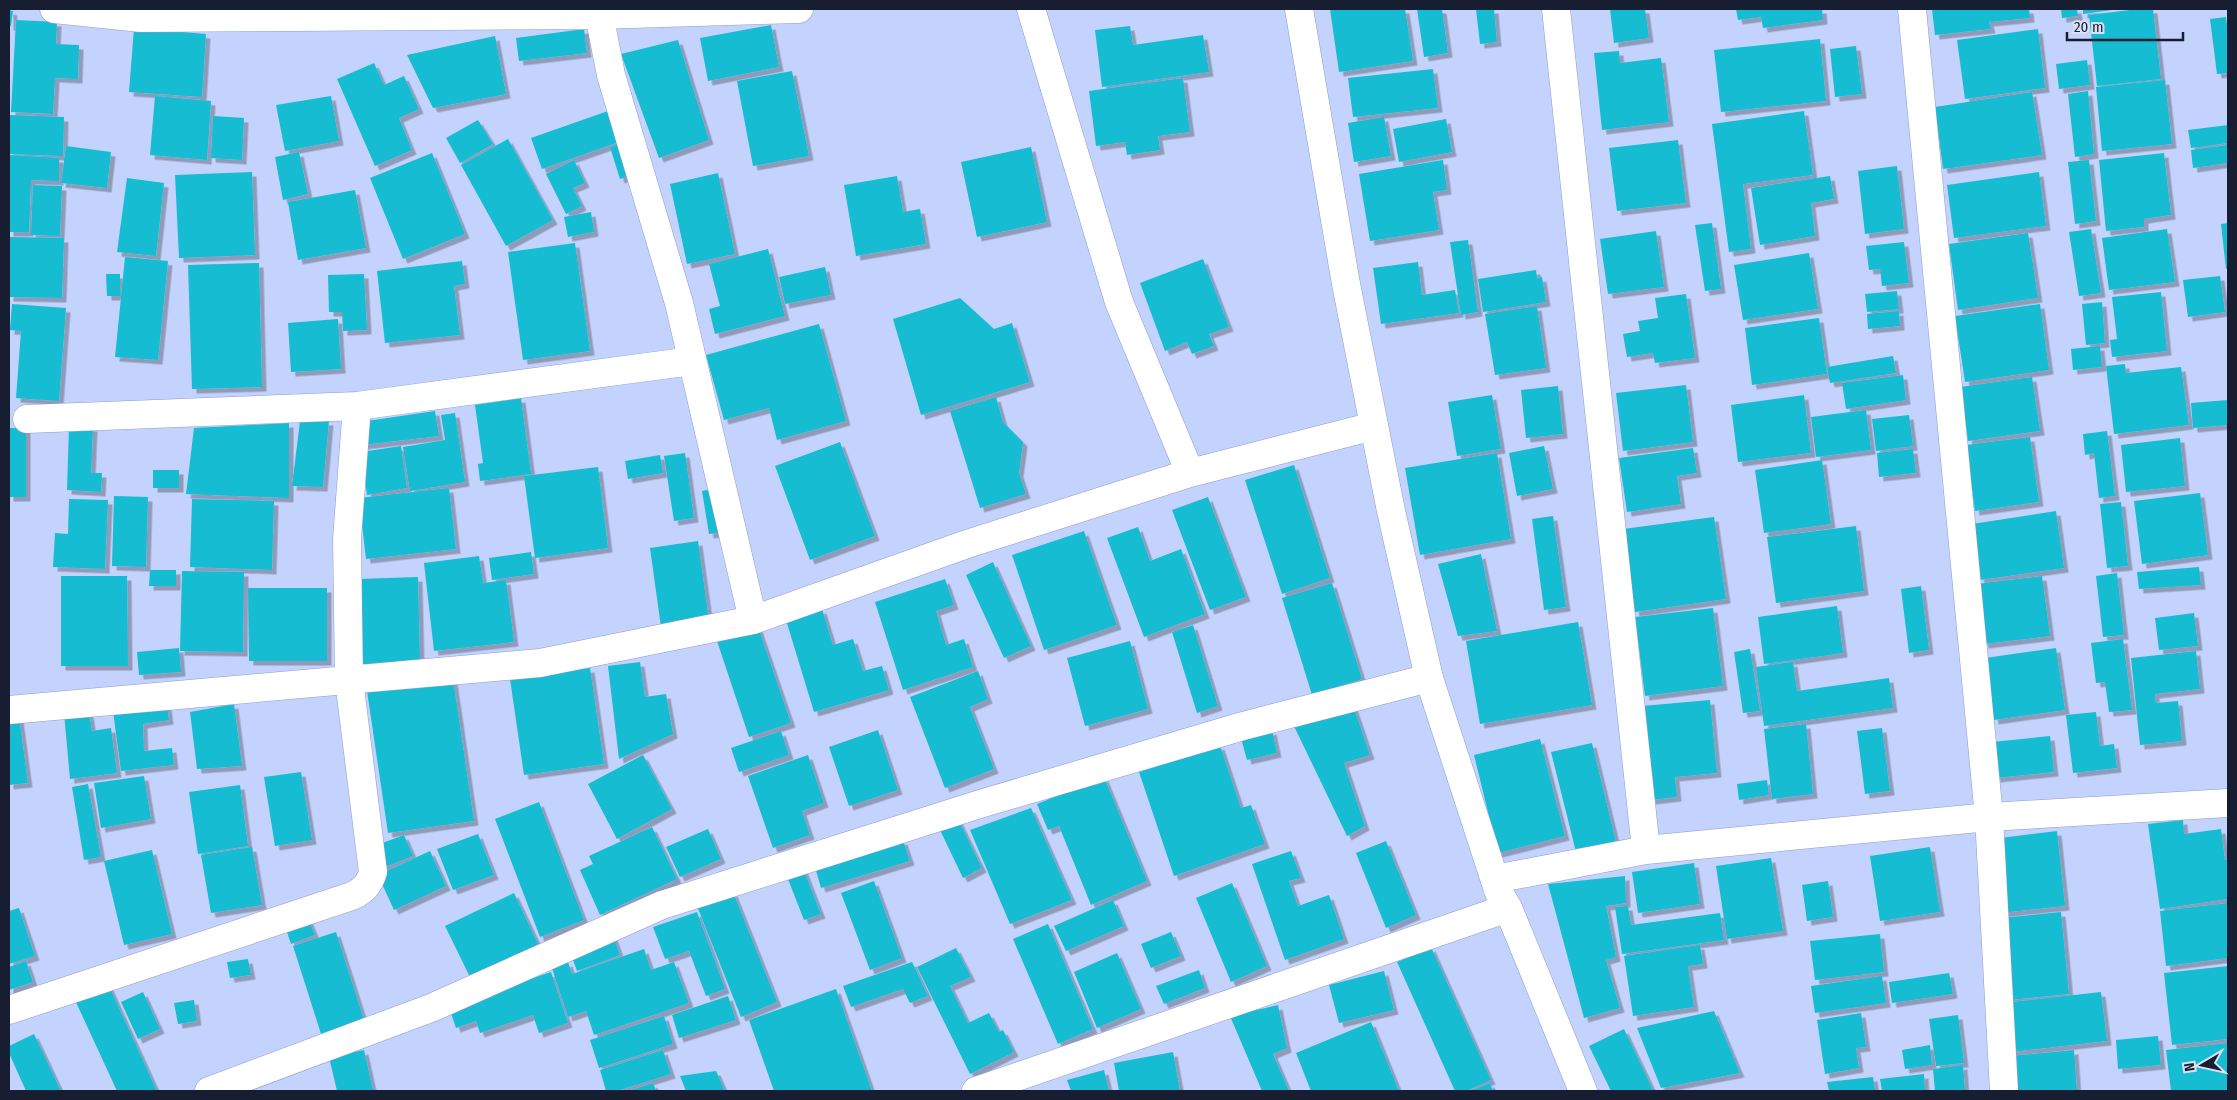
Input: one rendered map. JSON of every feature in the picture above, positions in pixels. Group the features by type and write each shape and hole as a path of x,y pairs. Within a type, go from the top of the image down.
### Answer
{"street":[{"path":"54,9 141,18 799,9"},
{"path":"1031,9 1119,302 1190,473"},
{"path":"1299,9 1346,284 1391,511 1429,678 1495,879 1583,1091"},
{"path":"1556,9 1646,850"},
{"path":"1912,9 1988,817 2004,1091"},
{"path":"598,12 611,75 678,303 754,620"},
{"path":"27,419 357,406 692,361"},
{"path":"9,1010 352,896 365,890 370,882 373,872 349,680 347,539 357,406"},
{"path":"9,710 540,663 754,620 967,544 1190,473 1374,426"},
{"path":"209,1091 431,1008 662,905 980,804 1243,726 1429,678"},
{"path":"1495,879 1646,850 1988,817 2228,803"},
{"path":"976,1091 1508,908"}],"building":[{"path":"1330,9 1405,9 1413,61 1339,72"},
{"path":"1417,9 1442,9 1448,53 1424,57"},
{"path":"1476,9 1494,9 1497,42 1480,44"},
{"path":"1610,9 1645,9 1649,38 1614,43"},
{"path":"1736,9 1822,9 1823,20 1763,28 1761,17 1738,20"},
{"path":"1932,9 2029,9 2030,18 1989,22 1991,29 1935,35"},
{"path":"2061,9 2077,9 2078,16 2062,18"},
{"path":"2083,9 2112,9 2112,10 2083,14"},
{"path":"2153,9 2161,79 2097,86 2089,15"},
{"path":"9,10 13,11 11,26 9,26"},
{"path":"2226,17 2228,73 2217,74 2210,19"},
{"path":"16,20 57,22 56,44 79,45 78,79 55,78 53,114 11,112"},
{"path":"771,25 779,67 708,81 700,38"},
{"path":"1130,26 1133,45 1203,35 1209,72 1102,87 1095,30"},
{"path":"134,28 206,34 202,97 129,92"},
{"path":"584,29 587,53 519,61 516,38"},
{"path":"2038,29 2045,88 1965,99 1957,40"},
{"path":"495,36 506,94 433,108 407,55"},
{"path":"1820,39 1826,101 1721,112 1714,50"},
{"path":"678,40 709,140 659,158 621,54"},
{"path":"1856,46 1862,94 1835,97 1830,49"},
{"path":"1619,51 1620,63 1661,58 1669,122 1602,130 1594,53"},
{"path":"2087,60 2090,85 2059,89 2056,64"},
{"path":"374,63 384,85 404,76 419,109 399,118 412,150 375,166 337,79"},
{"path":"1433,69 1438,108 1353,117 1348,78"},
{"path":"792,71 809,156 753,166 737,81"},
{"path":"1183,78 1190,132 1158,136 1160,150 1127,155 1125,142 1096,146 1089,91"},
{"path":"2165,80 2172,144 2102,151 2096,87"},
{"path":"2088,91 2094,154 2075,157 2068,94"},
{"path":"2032,92 2042,155 1943,169 1935,107"},
{"path":"155,96 211,101 207,160 150,155"},
{"path":"331,96 339,141 285,151 276,105"},
{"path":"608,111 619,142 542,169 531,138"},
{"path":"1804,111 1813,175 1743,184 1751,249 1729,252 1712,124"},
{"path":"9,115 64,117 63,156 9,154"},
{"path":"213,116 244,118 242,160 211,158"},
{"path":"1384,117 1391,156 1354,162 1348,123"},
{"path":"1446,119 1452,152 1399,162 1393,129"},
{"path":"478,120 493,144 460,163 446,138"},
{"path":"2228,125 2228,143 2191,148 2188,130"},
{"path":"508,139 553,220 506,246 461,165"},
{"path":"1678,140 1686,203 1617,211 1609,148"},
{"path":"623,143 633,174 620,179 610,147"},
{"path":"2228,145 2228,163 2193,168 2191,150"},
{"path":"66,146 111,152 107,188 61,183"},
{"path":"1031,147 1047,222 977,237 961,162"},
{"path":"299,152 308,194 283,200 275,157"},
{"path":"432,153 465,234 403,259 370,178"},
{"path":"2164,153 2171,215 2144,219 2144,227 2106,231 2099,160"},
{"path":"9,155 59,158 59,181 31,180 29,232 9,232"},
{"path":"574,160 585,183 573,188 582,206 566,214 546,174"},
{"path":"1443,160 1447,190 1433,192 1439,230 1370,241 1359,174"},
{"path":"2089,160 2096,221 2075,224 2068,162"},
{"path":"1897,166 1904,229 1865,234 1858,171"},
{"path":"252,172 255,255 179,258 175,175"},
{"path":"2039,172 2046,226 1954,238 1947,185"},
{"path":"718,173 735,254 687,264 670,184"},
{"path":"897,176 903,212 920,209 926,244 856,256 844,185"},
{"path":"1830,176 1834,199 1811,203 1815,236 1760,245 1751,188"},
{"path":"127,178 164,183 156,256 117,252"},
{"path":"33,185 62,186 60,236 31,235"},
{"path":"355,190 366,248 298,260 288,202"},
{"path":"591,212 594,232 568,237 564,217"},
{"path":"1712,223 1721,289 1705,291 1695,225"},
{"path":"2228,223 2228,268 2226,269 2221,224"},
{"path":"2091,229 2101,293 2079,296 2069,232"},
{"path":"2167,229 2175,282 2109,290 2102,238"},
{"path":"1656,231 1664,287 1608,294 1600,239"},
{"path":"2028,233 2038,298 1958,310 1949,244"},
{"path":"9,237 64,238 62,298 9,297"},
{"path":"1468,240 1478,312 1461,315 1450,242"},
{"path":"1904,242 1909,283 1882,286 1880,269 1869,270 1866,246"},
{"path":"575,243 590,351 523,360 508,252"},
{"path":"768,249 785,316 715,334 709,309 720,306 709,264"},
{"path":"1809,253 1818,309 1743,320 1734,265"},
{"path":"125,257 168,261 158,360 115,357"},
{"path":"1203,259 1229,327 1209,334 1214,346 1192,354 1187,342 1165,351 1140,283"},
{"path":"462,261 465,284 454,286 460,335 385,343 377,271"},
{"path":"1418,262 1422,295 1455,290 1459,313 1381,324 1373,268"},
{"path":"259,263 262,387 192,389 188,265"},
{"path":"825,267 831,295 785,304 779,277"},
{"path":"1536,270 1537,278 1542,277 1546,302 1483,312 1478,279"},
{"path":"106,274 120,274 120,296 107,296"},
{"path":"364,274 367,330 343,331 342,312 329,312 328,275"},
{"path":"2220,276 2225,312 2188,317 2183,280"},
{"path":"1897,291 1899,309 1867,312 1865,294"},
{"path":"2161,292 2167,351 2112,357 2110,340 2117,339 2112,297"},
{"path":"1686,294 1695,358 1655,363 1653,353 1627,357 1623,334 1640,331 1638,321 1658,318 1655,298"},
{"path":"960,298 994,329 1012,323 1030,382 921,415 893,319"},
{"path":"2102,302 2105,343 2086,345 2082,304"},
{"path":"12,304 66,308 59,401 16,398 21,331 10,330"},
{"path":"2040,304 2049,370 1965,382 1955,316"},
{"path":"1537,306 1546,368 1495,375 1485,314"},
{"path":"1899,311 1900,326 1868,329 1867,314"},
{"path":"1819,318 1827,374 1752,385 1745,328"},
{"path":"338,319 341,369 291,372 288,323"},
{"path":"819,324 846,421 777,440 769,408 724,420 706,355"},
{"path":"2100,346 2102,367 2073,370 2071,349"},
{"path":"1893,356 1896,373 1830,383 1827,367"},
{"path":"2125,364 2126,373 2181,367 2189,425 2114,434 2106,366"},
{"path":"1903,375 1906,400 1846,409 1842,383"},
{"path":"2032,377 2040,431 1968,441 1960,387"},
{"path":"1686,385 1693,442 1623,451 1616,393"},
{"path":"1558,386 1563,434 1526,438 1521,390"},
{"path":"1492,395 1501,449 1457,456 1448,402"},
{"path":"1804,395 1811,453 1738,462 1731,405"},
{"path":"996,397 1003,422 1023,442 1019,473 1026,494 980,508 950,411"},
{"path":"521,398 531,474 480,481 478,464 483,463 475,405"},
{"path":"2228,400 2228,425 2193,428 2191,403"},
{"path":"1866,410 1871,450 1816,457 1811,417"},
{"path":"435,411 439,436 362,445 360,422"},
{"path":"455,413 465,482 410,491 403,447 445,440 441,415"},
{"path":"1909,415 1913,446 1876,451 1872,419"},
{"path":"300,421 329,421 323,487 292,486"},
{"path":"289,423 289,498 186,494 194,428"},
{"path":"69,426 93,427 91,473 102,473 101,492 67,490"},
{"path":"9,428 26,428 26,497 9,497"},
{"path":"2107,431 2115,496 2099,498 2094,453 2085,455 2083,434"},
{"path":"2030,437 2039,502 1975,511 1966,445"},
{"path":"2180,438 2185,486 2126,492 2121,445"},
{"path":"840,442 875,536 810,560 775,466"},
{"path":"401,446 407,488 367,495 361,452"},
{"path":"1544,446 1553,489 1517,496 1509,453"},
{"path":"1693,448 1697,473 1677,476 1681,504 1627,512 1619,458"},
{"path":"1913,449 1916,473 1879,477 1877,453"},
{"path":"685,453 694,518 674,521 664,456"},
{"path":"1497,453 1511,539 1420,555 1405,468"},
{"path":"660,455 663,473 628,479 625,461"},
{"path":"1822,460 1831,524 1764,533 1755,470"},
{"path":"1294,465 1330,578 1282,594 1245,480"},
{"path":"598,467 608,548 535,558 524,476"},
{"path":"153,470 179,470 179,488 153,488"},
{"path":"449,488 456,549 366,559 359,498"},
{"path":"718,488 725,532 709,534 702,491"},
{"path":"2200,493 2208,555 2142,564 2134,501"},
{"path":"114,496 148,497 146,567 112,566"},
{"path":"1208,497 1246,597 1210,610 1172,510"},
{"path":"69,499 108,500 105,569 53,567 55,533 68,534"},
{"path":"192,499 274,501 272,570 190,567"},
{"path":"2121,502 2128,566 2107,568 2100,504"},
{"path":"2056,511 2064,568 1980,580 1972,524"},
{"path":"1553,516 1566,607 1544,610 1532,519"},
{"path":"1714,517 1726,599 1635,612 1623,529"},
{"path":"1856,526 1864,591 1776,603 1767,537"},
{"path":"1138,527 1150,561 1181,549 1205,614 1144,637 1107,538"},
{"path":"1084,531 1117,625 1044,650 1012,555"},
{"path":"698,541 709,621 661,627 650,548"},
{"path":"531,552 534,574 492,580 489,558"},
{"path":"1481,554 1497,631 1458,636 1438,564"},
{"path":"479,556 483,583 506,580 514,642 434,651 424,563"},
{"path":"993,562 1031,646 1004,658 966,575"},
{"path":"2199,567 2201,585 2139,589 2137,572"},
{"path":"150,570 176,570 176,586 149,586"},
{"path":"182,571 244,572 243,652 180,651"},
{"path":"2117,573 2124,635 2103,637 2096,576"},
{"path":"61,576 127,576 128,666 61,666"},
{"path":"2042,576 2050,636 1984,644 1976,584"},
{"path":"418,577 420,663 360,665 358,579"},
{"path":"945,579 954,605 936,611 946,645 964,639 973,667 903,690 875,602"},
{"path":"1332,583 1362,679 1312,695 1282,598"},
{"path":"1921,586 1929,650 1909,653 1901,589"},
{"path":"248,588 327,588 327,661 249,661"},
{"path":"1837,606 1843,653 1764,664 1758,617"},
{"path":"1713,608 1723,686 1645,696 1635,617"},
{"path":"822,609 833,645 853,639 863,671 882,666 889,690 814,712 786,620"},
{"path":"2194,613 2198,646 2159,650 2155,618"},
{"path":"1578,622 1592,705 1480,724 1466,641"},
{"path":"1193,625 1218,706 1197,713 1172,632"},
{"path":"758,627 791,723 749,737 717,641"},
{"path":"2123,639 2132,710 2109,712 2105,682 2096,683 2091,643"},
{"path":"1130,641 1148,709 1085,726 1067,658"},
{"path":"179,648 181,672 139,675 137,652"},
{"path":"2056,648 2065,710 1994,720 1985,658"},
{"path":"1750,649 1760,711 1743,713 1734,652"},
{"path":"2196,651 2200,689 2155,694 2156,703 2178,701 2182,741 2140,745 2131,658"},
{"path":"640,662 645,697 666,694 673,734 619,759 608,666"},
{"path":"1793,662 1797,691 1889,678 1893,708 1764,726 1756,667"},
{"path":"590,668 604,764 524,775 510,679"},
{"path":"978,671 988,699 970,707 994,769 945,788 910,697"},
{"path":"453,679 474,821 388,833 367,691"},
{"path":"1710,700 1717,773 1675,777 1677,797 1651,800 1642,706"},
{"path":"1352,702 1370,755 1344,763 1365,826 1347,836 1291,720"},
{"path":"234,704 242,766 197,769 190,712"},
{"path":"167,705 169,720 143,724 144,751 172,748 174,765 121,771 113,711"},
{"path":"89,712 92,731 111,728 117,773 70,779 64,713"},
{"path":"2096,712 2100,746 2114,744 2117,768 2073,773 2066,715"},
{"path":"19,717 28,783 9,785 9,718"},
{"path":"1806,724 1813,794 1772,799 1764,729"},
{"path":"1882,728 1890,791 1865,794 1857,731"},
{"path":"878,730 898,790 849,806 829,747"},
{"path":"1272,730 1277,753 1247,760 1241,738"},
{"path":"781,731 789,755 739,772 731,748"},
{"path":"2050,736 2054,772 1996,778 1992,742"},
{"path":"1540,739 1565,836 1498,853 1474,755"},
{"path":"1592,743 1616,842 1576,852 1551,752"},
{"path":"1220,745 1241,808 1251,805 1265,844 1174,876 1139,772"},
{"path":"643,755 672,809 617,839 588,784"},
{"path":"808,755 824,803 802,811 810,835 773,848 748,776"},
{"path":"301,772 312,840 275,846 264,777"},
{"path":"144,776 151,819 101,828 94,783"},
{"path":"1104,777 1147,881 1091,905 1059,826 1048,830 1037,804"},
{"path":"1767,780 1769,795 1739,800 1737,784"},
{"path":"88,784 101,857 84,860 72,787"},
{"path":"240,785 248,846 198,854 189,792"},
{"path":"539,802 584,920 540,937 495,819"},
{"path":"1031,808 1072,900 1010,924 970,830"},
{"path":"958,819 982,868 963,878 939,828"},
{"path":"2183,820 2184,834 2221,829 2225,860 2228,859 2228,899 2160,909 2148,824"},
{"path":"652,827 677,879 600,915 580,870 593,864 589,856"},
{"path":"708,829 721,859 680,877 666,847"},
{"path":"2057,831 2065,906 2000,913 1992,839"},
{"path":"478,834 494,875 453,890 437,849"},
{"path":"404,835 413,856 383,868 377,845"},
{"path":"903,840 910,861 821,888 815,867"},
{"path":"1386,841 1416,915 1386,928 1356,853"},
{"path":"252,847 262,905 211,913 201,855"},
{"path":"1930,847 1940,912 1880,921 1870,856"},
{"path":"152,850 172,934 124,945 104,861"},
{"path":"430,851 446,886 394,910 378,875"},
{"path":"1291,851 1301,878 1289,881 1298,906 1329,895 1344,939 1285,960 1252,864"},
{"path":"1771,858 1783,931 1727,939 1716,866"},
{"path":"1694,863 1700,904 1638,913 1632,872"},
{"path":"803,868 821,914 804,920 786,874"},
{"path":"1625,876 1626,903 1606,906 1616,957 1606,960 1620,1008 1584,1018 1548,884"},
{"path":"874,881 902,958 870,970 841,893"},
{"path":"1828,881 1833,917 1807,921 1802,885"},
{"path":"1232,883 1267,966 1231,982 1196,898"},
{"path":"733,892 777,1002 741,1017 697,906"},
{"path":"514,893 538,944 470,977 445,926"},
{"path":"1113,900 1124,926 1066,951 1054,926"},
{"path":"2228,903 2228,958 2166,966 2160,911"},
{"path":"1628,906 1631,925 1720,913 1724,940 1622,954 1615,907"},
{"path":"19,908 35,956 9,964 9,911"},
{"path":"697,912 725,989 706,996 689,951 665,959 653,927"},
{"path":"2061,912 2069,994 2009,1000 2001,918"},
{"path":"308,918 315,935 291,944 285,926"},
{"path":"1048,924 1093,1029 1058,1044 1013,939"},
{"path":"336,932 365,1023 322,1037 293,946"},
{"path":"1171,932 1181,956 1151,968 1141,944"},
{"path":"612,933 620,955 577,971 569,949"},
{"path":"1880,934 1884,972 1815,980 1810,941"},
{"path":"1700,945 1703,964 1688,966 1694,1007 1633,1016 1624,956"},
{"path":"1431,947 1491,1080 1466,1091 1455,1091 1397,962"},
{"path":"956,948 971,977 950,986 968,1023 989,1013 999,1032 1003,1030 1014,1052 970,1074 917,967"},
{"path":"644,949 651,970 674,962 689,1003 594,1035 586,1011 568,1017 552,968 568,962 572,974"},
{"path":"1117,953 1141,1009 1097,1028 1074,972"},
{"path":"248,959 251,975 230,978 227,962"},
{"path":"26,961 33,982 9,990 9,967"},
{"path":"912,962 928,996 910,1003 903,989 851,1007 843,986"},
{"path":"2228,966 2228,1039 2172,1045 2164,973"},
{"path":"1199,970 1205,988 1164,1004 1156,986"},
{"path":"1384,971 1394,1010 1339,1023 1329,985"},
{"path":"551,972 568,1023 539,1033 533,1015 480,1033 476,1021 456,1028 449,1007"},
{"path":"1949,973 1953,994 1892,1003 1889,982"},
{"path":"1882,976 1886,1003 1815,1013 1811,986"},
{"path":"108,984 157,1091 117,1091 75,1000"},
{"path":"836,989 872,1091 774,1091 749,1020"},
{"path":"143,992 160,1029 138,1039 121,1002"},
{"path":"2101,992 2107,1041 2011,1052 2004,1003"},
{"path":"728,996 736,1020 679,1038 672,1015"},
{"path":"194,1000 197,1021 178,1024 174,1003"},
{"path":"1278,1005 1287,1048 1273,1054 1289,1091 1262,1091 1230,1016"},
{"path":"1714,1011 1740,1073 1661,1088 1637,1028"},
{"path":"1861,1013 1866,1047 1856,1048 1859,1068 1825,1074 1817,1020"},
{"path":"1958,1015 1964,1063 1936,1066 1929,1019"},
{"path":"664,1016 673,1044 599,1068 590,1040"},
{"path":"1371,1022 1399,1091 1311,1091 1296,1053"},
{"path":"1624,1029 1653,1090 1611,1091 1589,1046"},
{"path":"34,1034 61,1091 26,1091 9,1053 9,1046"},
{"path":"2158,1036 2161,1065 2118,1069 2116,1040"},
{"path":"2228,1043 2228,1091 2171,1091 2166,1050"},
{"path":"1930,1045 1932,1065 1905,1069 1902,1050"},
{"path":"364,1050 373,1091 337,1091 329,1057"},
{"path":"663,1050 671,1074 617,1091 606,1091 600,1070"},
{"path":"2074,1050 2077,1091 2013,1091 2010,1056"},
{"path":"1173,1052 1180,1091 1119,1091 1114,1063"},
{"path":"1963,1065 1965,1091 1935,1091 1933,1069"},
{"path":"1104,1070 1109,1091 1071,1091 1067,1080"},
{"path":"716,1071 725,1091 686,1091 680,1076"},
{"path":"1924,1074 1925,1091 1882,1091 1880,1079"},
{"path":"1873,1077 1875,1091 1829,1091 1827,1082"},
{"path":"653,1083 656,1091 628,1091"},
{"path":"1490,1083 1493,1091 1471,1091"}]}
